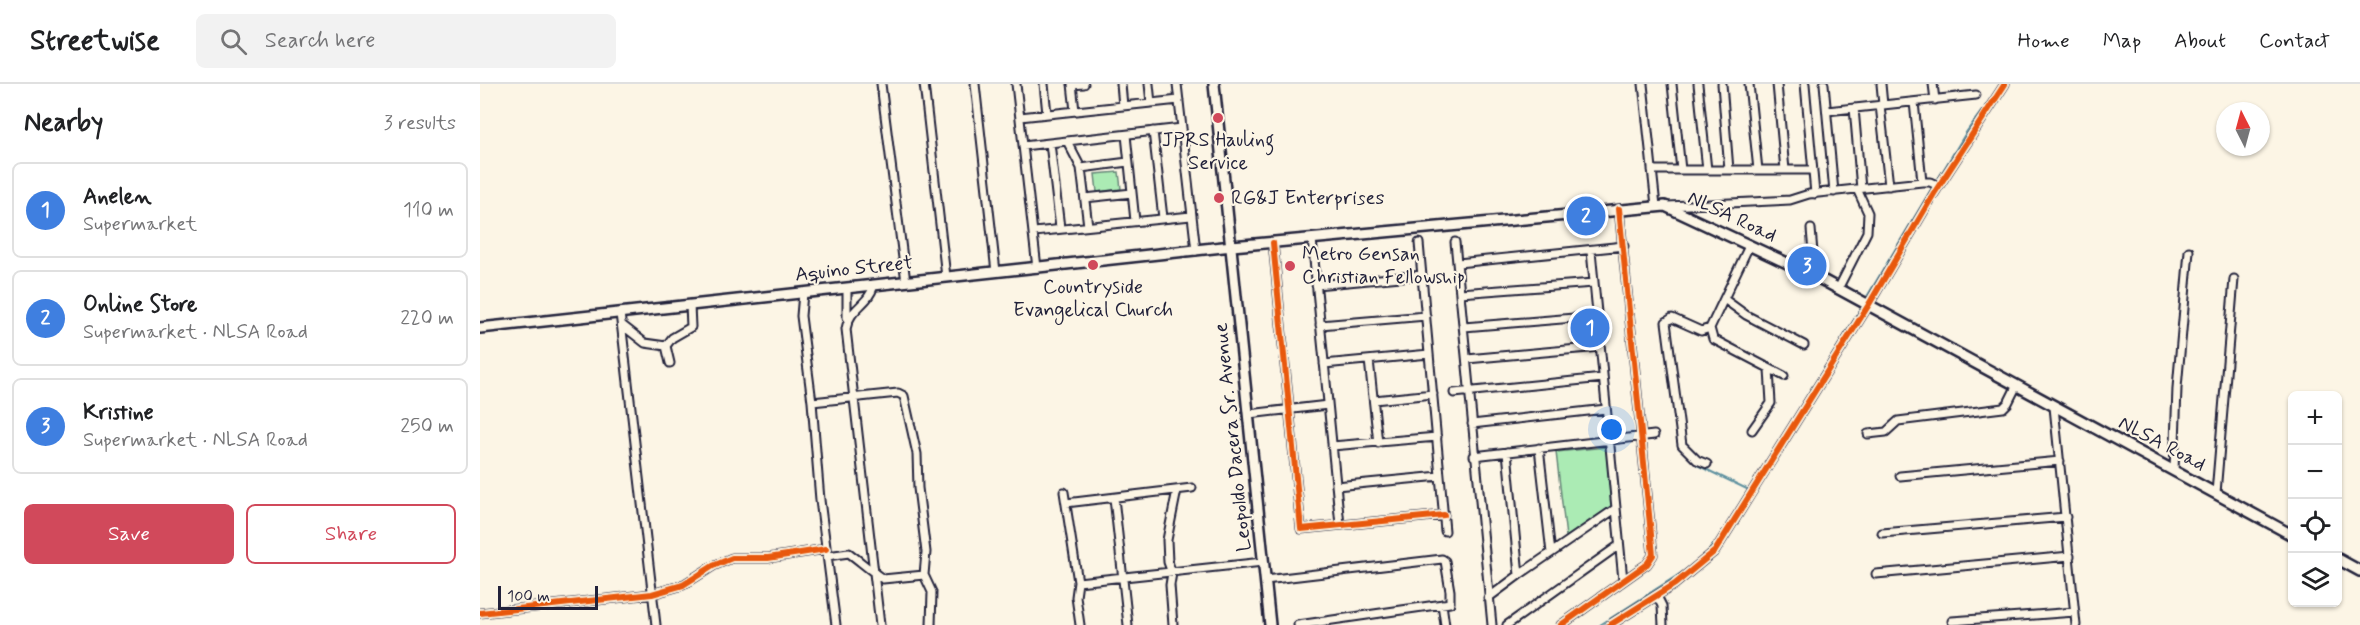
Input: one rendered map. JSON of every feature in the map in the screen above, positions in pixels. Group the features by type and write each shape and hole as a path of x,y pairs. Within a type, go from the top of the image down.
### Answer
{"main road":[{"name":"Leopoldo Dacera Sr. Avenue","path":"1214,84 1270,625"},
{"name":"NLSA Road","path":"1232,246 1660,206 1815,276 2288,533"},
{"name":"Aquino Street","path":"480,328 1232,246"},
{"path":"2342,562 2360,571"}],"street":[{"path":"881,84 906,282"},
{"path":"924,84 946,278"},
{"path":"975,84 996,272"},
{"path":"1016,84 1038,268"},
{"path":"1044,84 1047,114"},
{"path":"1075,111 1072,85 1084,84"},
{"path":"1121,84 1123,106"},
{"path":"1149,84 1151,103"},
{"path":"1177,84 1196,250"},
{"path":"1643,84 1652,170 1660,206 1790,201 1815,194 1932,184"},
{"path":"1672,84 1681,170"},
{"path":"1698,84 1707,170"},
{"path":"1722,84 1729,170"},
{"path":"1749,84 1758,170"},
{"path":"1777,84 1785,170"},
{"path":"1805,84 1815,194"},
{"path":"1824,84 1834,192"},
{"path":"1881,84 1889,186"},
{"path":"1933,84 1935,100"},
{"path":"1610,625 1690,573 1715,551 1865,304 1932,184 2006,84"},
{"path":"1827,111 1976,95"},
{"path":"1020,117 1179,100"},
{"path":"1914,102 1932,184"},
{"path":"1838,289 1867,232 1868,213 1859,189 1854,108"},
{"path":"1023,146 1182,128"},
{"path":"1153,131 1163,218"},
{"path":"1126,135 1135,221"},
{"path":"1067,141 1082,168 1088,226"},
{"path":"1050,143 1060,228"},
{"path":"1082,168 1128,162"},
{"path":"1652,170 1813,170"},
{"path":"1085,198 1132,193"},
{"path":"1561,625 1647,564 1653,555 1619,209"},
{"path":"1034,232 1191,216"},
{"path":"1811,229 1815,276"},
{"path":"1312,239 1340,525"},
{"path":"1455,242 1492,625"},
{"path":"1273,243 1301,529 1443,515"},
{"path":"1419,243 1445,531"},
{"path":"1458,263 1624,246"},
{"path":"1749,246 1710,328 1713,339 1784,376"},
{"path":"2174,471 2177,388 2189,250"},
{"path":"1591,251 1623,580"},
{"path":"1316,285 1422,275"},
{"path":"2216,493 2234,279"},
{"path":"1460,293 1594,283"},
{"path":"847,320 855,309 868,300 874,285"},
{"path":"847,288 846,329 850,374 880,625"},
{"path":"803,293 801,316 836,625"},
{"path":"1724,299 1746,315 1804,345"},
{"path":"666,346 672,338 691,327 690,305"},
{"path":"620,313 656,625"},
{"path":"1320,325 1426,316"},
{"path":"1464,327 1598,316"},
{"path":"1707,464 1697,460 1682,445 1666,322 1672,318 1701,331 1710,328"},
{"path":"622,324 645,343 666,346"},
{"path":"666,346 670,363"},
{"path":"1467,359 1600,346"},
{"path":"1324,364 1429,354"},
{"path":"1369,360 1378,443"},
{"path":"1752,430 1771,403 1769,369"},
{"path":"1454,393 1603,378"},
{"path":"1868,434 1886,432 1898,421 2003,408 2016,387"},
{"path":"812,402 898,393 906,399 917,454 926,552 924,575 932,599 931,625"},
{"path":"1374,400 1433,394"},
{"path":"1249,414 1328,405"},
{"path":"2054,407 2076,625"},
{"path":"1472,424 1606,409"},
{"path":"1474,456 1654,435"},
{"path":"1332,446 1437,437"},
{"path":"1539,448 1551,553"},
{"path":"1507,452 1518,575"},
{"path":"1899,476 2060,461"},
{"path":"1336,486 1440,476"},
{"path":"1066,503 1192,488"},
{"path":"1173,625 1170,585 1172,573 1168,562 1167,540 1176,490"},
{"path":"1064,492 1078,582 1076,592 1080,625"},
{"path":"1114,498 1128,625"},
{"path":"1488,598 1615,509"},
{"path":"1882,534 2066,517"},
{"path":"1507,625 1618,546"},
{"path":"480,613 652,594 683,585 732,558 849,553 860,563 874,569 883,579 924,575"},
{"path":"1876,574 2070,556"},
{"path":"1265,580 1442,559 1446,564 1450,603 1298,625"},
{"path":"1078,582 1263,562"},
{"path":"1657,596 1662,606 1663,625"},
{"path":"1442,604 1445,625"},
{"path":"1952,621 2075,612"}],"green space":[{"path":"1119,172 1121,189 1097,192 1095,174"},
{"path":"1606,447 1611,506 1566,537 1556,452"}],"waterway":[{"path":"1936,182 1967,131 2000,86"},
{"path":"1865,300 1933,186"},
{"path":"1759,474 1863,305"},
{"path":"1697,465 1749,490"},
{"path":"1600,625 1700,560 1722,535"}],"cycle path":[{"path":"1610,625 1675,584 1715,551 1868,306 1935,192 2005,84"},
{"path":"1561,625 1647,564 1653,555 1619,209"},
{"path":"1273,243 1301,529 1444,515"},
{"path":"480,613 652,594 683,585 713,566 732,558 768,558 826,549"}],"place":[{"name":"JPRS Hauling Service","path":"1218,118"},
{"name":"RG&J Enterprises","path":"1219,198"},
{"name":"Online Store","path":"1586,216"},
{"name":"Countryside Evangelical Church","path":"1093,265"},
{"name":"Metro Gensan Christian Fellowship","path":"1290,266"},
{"name":"Kristine","path":"1807,266"},
{"name":"Anelen","path":"1590,328"}]}
